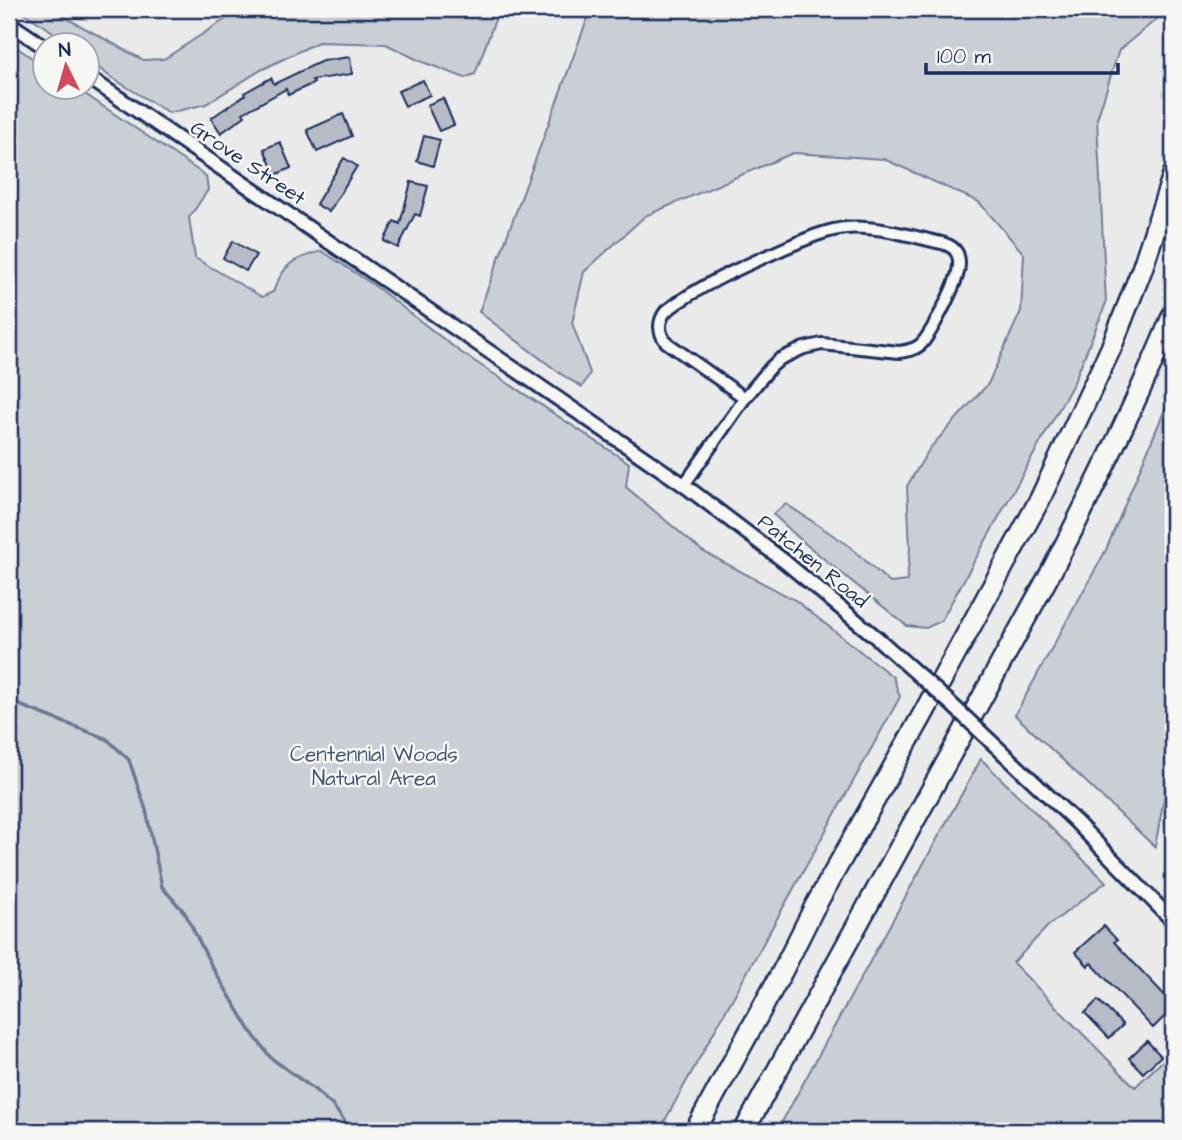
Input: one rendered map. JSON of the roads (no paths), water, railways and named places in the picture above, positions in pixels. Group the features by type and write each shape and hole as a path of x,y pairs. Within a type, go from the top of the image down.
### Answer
{"highway":[{"path":"695,1131 814,908 1040,499 1111,348 1142,269 1173,175"},
{"path":"744,1131 1051,572 1126,423 1173,314"}],"street":[{"path":"9,23 32,39"},
{"name":"Grove Street","path":"102,87 387,282"},
{"path":"684,485 745,398 780,359 804,348 822,344 899,352 911,350 922,343 957,277 957,253 949,245 942,243 867,228 838,229 761,258 666,311 660,327 660,333 666,342 745,398"},
{"name":"Patchen Road","path":"387,282 684,485 784,561 958,710 1084,830 1173,921"}],"waterway":[{"path":"9,701 107,739 129,760 146,810 162,887 185,913 211,965 252,1033 271,1058 333,1106 352,1131"}],"park label":[{"name":"Centennial Woods Natural Area","path":"374,766"}]}
